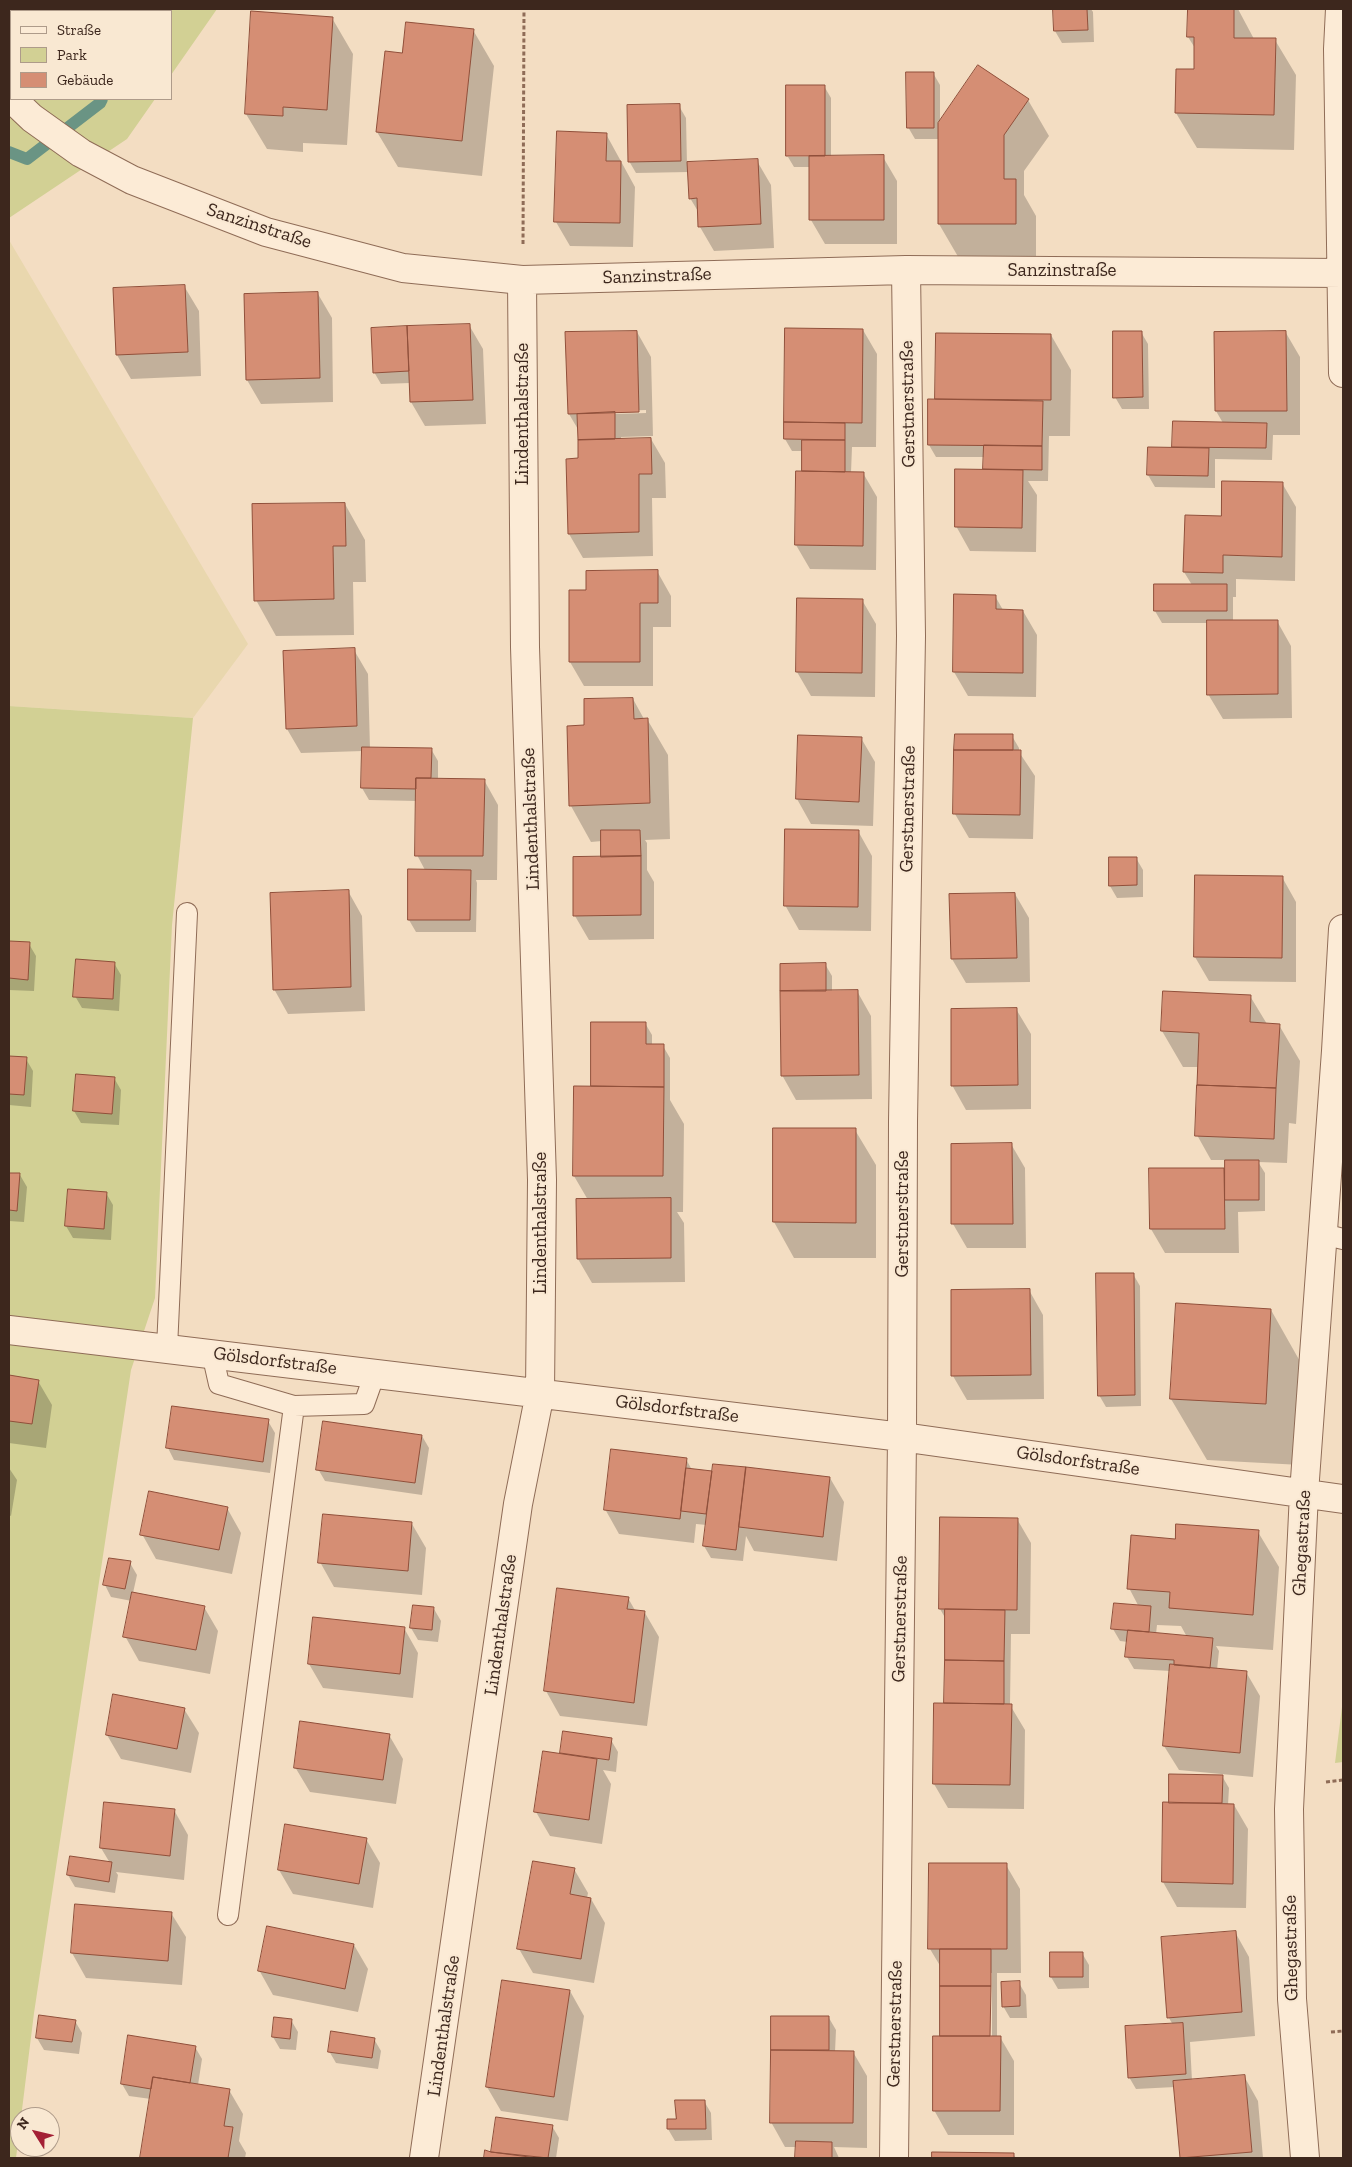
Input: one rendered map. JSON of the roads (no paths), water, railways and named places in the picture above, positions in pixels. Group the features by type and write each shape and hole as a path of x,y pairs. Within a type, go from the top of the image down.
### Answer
{"street":[{"path":"1340,9 1338,48 1343,273 1343,373"},
{"name":"Sanzinstraße","path":"13,100 32,118 81,153 132,180 266,232 403,268 522,280 906,270 1343,273"},
{"name":"Gerstnerstraße","path":"894,2158 902,1437 903,1121 911,636 906,270"},
{"name":"Lindenthalstraße","path":"424,2158 518,1504 540,1393 542,1180 525,647 522,280"},
{"name":"Ghegastraße","path":"1305,2158 1292,1999 1289,1809 1304,1492 1333,1237 1343,929"},
{"name":"Gölsdorfstraße","path":"9,1330 902,1437 1304,1492 1343,1499"}],"lane":[{"path":"167,1348 187,913"},
{"path":"212,1353 219,1384 294,1406 364,1404 375,1373"},
{"path":"228,1915 294,1406"}],"waterway":[{"path":"9,152 27,159 102,100"}]}
